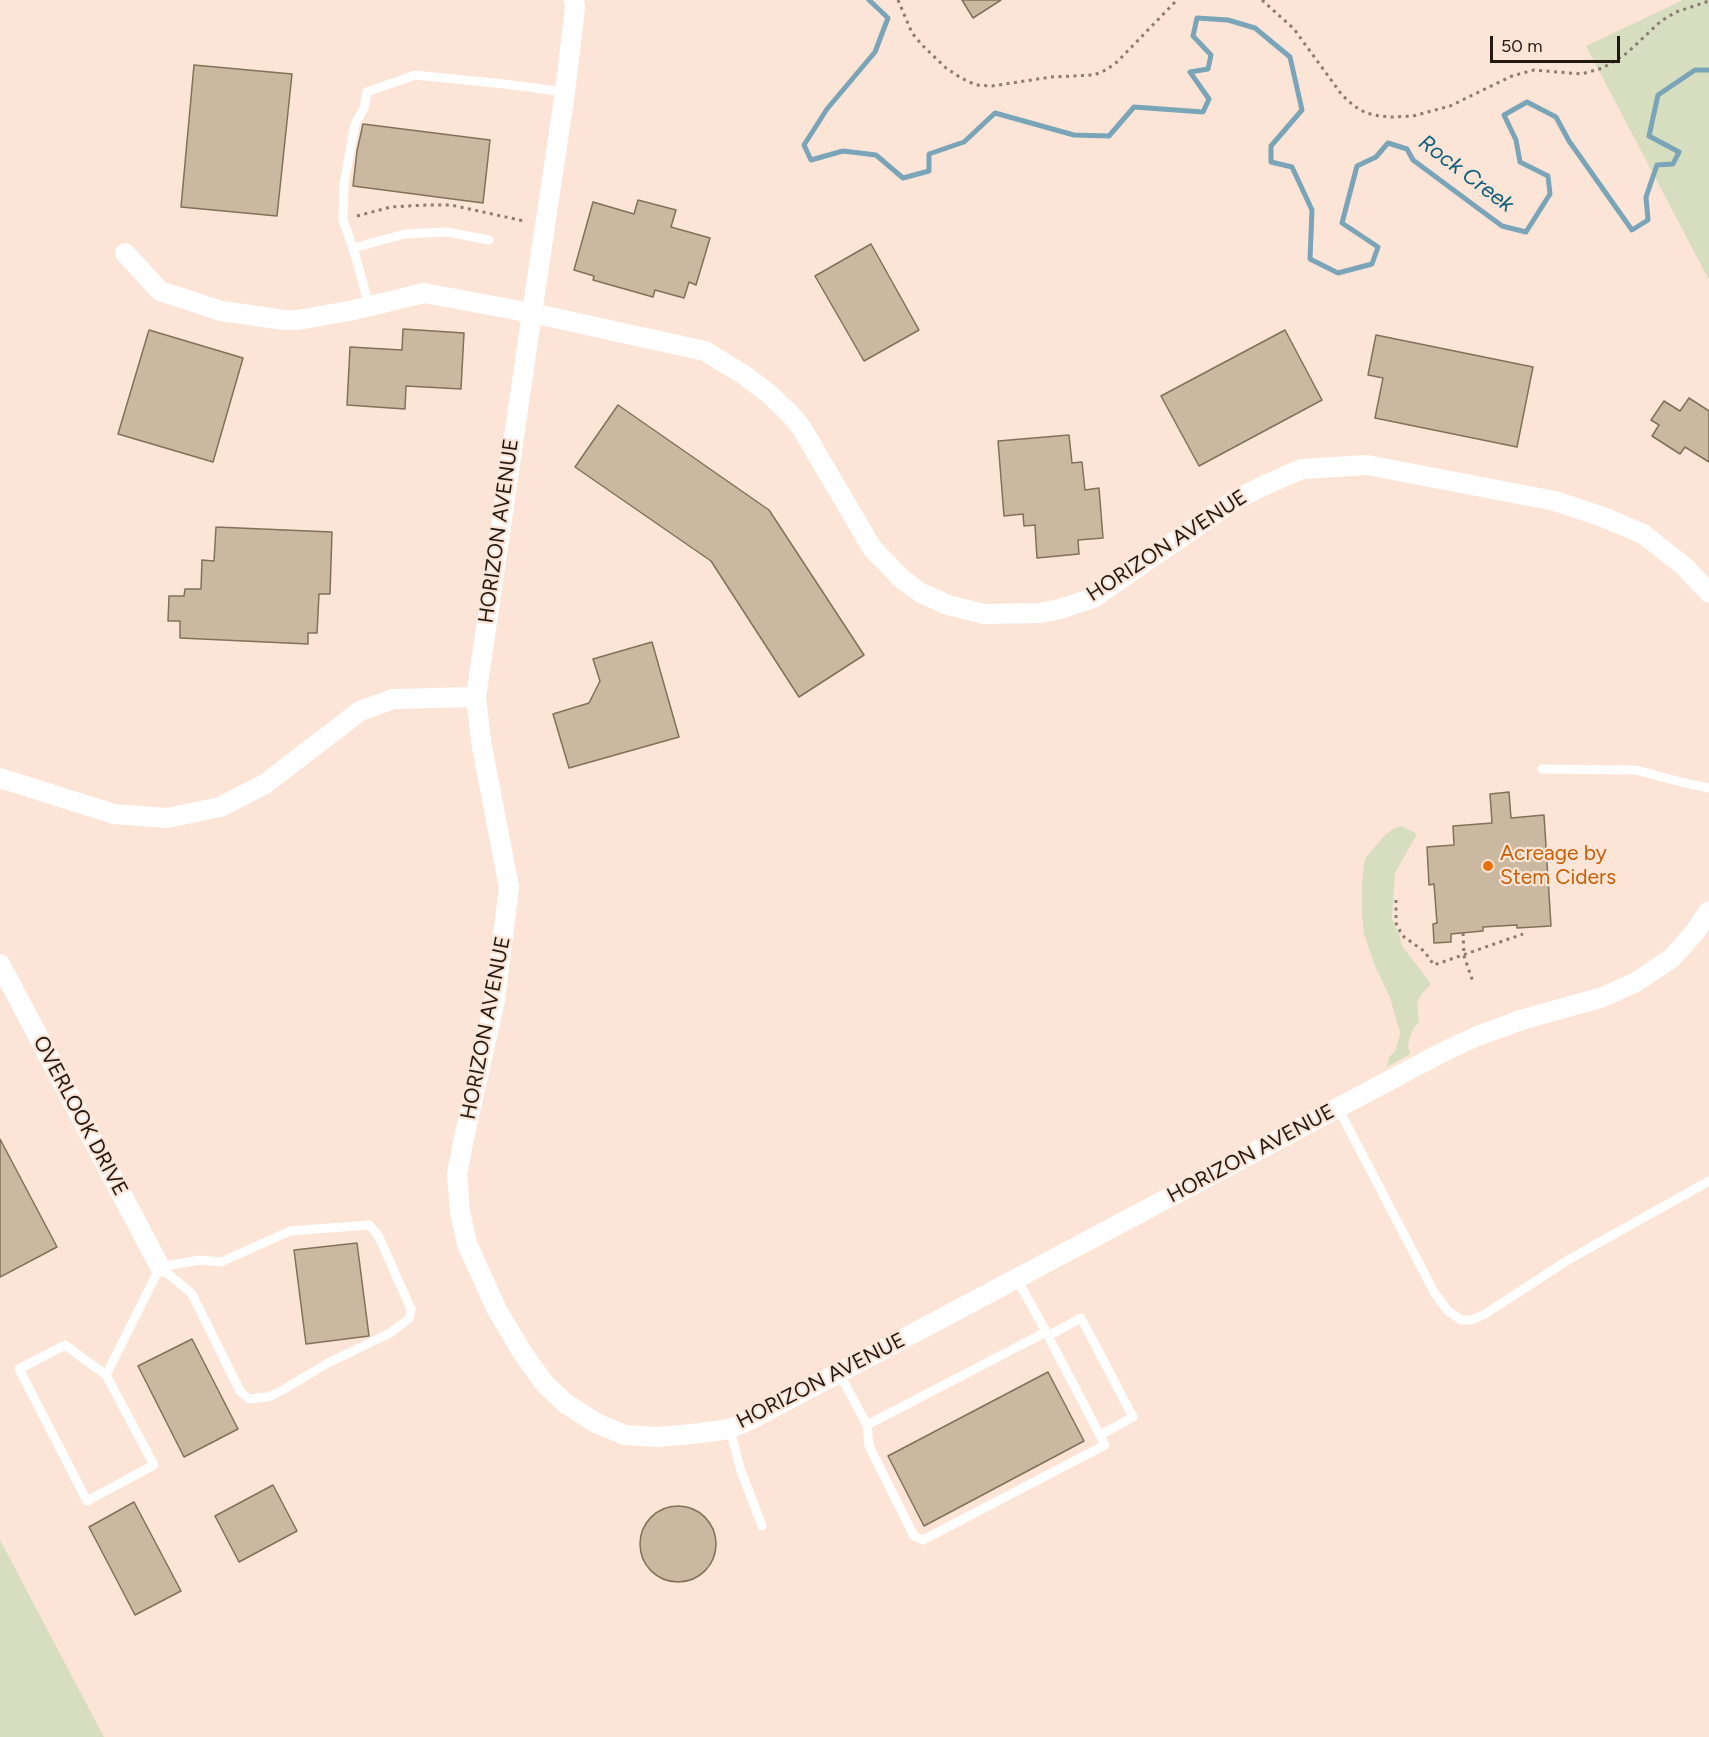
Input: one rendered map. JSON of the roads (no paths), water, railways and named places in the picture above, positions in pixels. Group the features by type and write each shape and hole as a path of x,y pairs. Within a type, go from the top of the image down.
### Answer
{"street":[{"name":"HORIZON AVENUE","path":"574,0 565,92 476,697 482,747 509,887 495,1000 458,1174 460,1212 467,1244 496,1310 544,1383 565,1403 596,1423 625,1435 657,1437 730,1429 753,1419 1475,1037 1521,1020 1603,997 1636,982 1672,958 1694,933 1709,911"},
{"path":"125,253 160,291 221,312 291,320 354,310 424,293 532,314"},
{"name":"HORIZON AVENUE","path":"532,314 705,351 744,375 768,393 801,427 872,548 902,579 921,593 948,604 984,614 1040,613 1093,598 1235,500 1265,485 1302,469 1367,465 1555,501 1604,517 1643,534 1685,567 1709,593"},
{"path":"0,778 114,814 167,818 220,807 265,784 360,711 393,699 476,697"},
{"name":"OVERLOOK DRIVE","path":"0,964 160,1267"}],"lane":[{"path":"369,305 343,220 344,183 355,124 364,108 367,92 415,75 565,92"},
{"path":"353,248 379,239 405,234 447,232 489,240"},
{"path":"1542,770 1636,770 1709,788"},
{"path":"1338,1108 1434,1292 1448,1311 1461,1320 1472,1320 1485,1314 1568,1260 1709,1181"},
{"path":"369,1225 378,1235 411,1309 409,1319 390,1333 326,1364 281,1391 268,1397 249,1399 240,1391 192,1294 160,1267 200,1260 221,1262 290,1232 369,1225"},
{"path":"106,1375 160,1267"},
{"path":"839,1373 867,1425 869,1446 914,1536 923,1540 1105,1445 1017,1279"},
{"path":"867,1425 1081,1318 1133,1417 1100,1435"},
{"path":"65,1345 106,1375 153,1465 87,1501 19,1369 65,1345"},
{"path":"730,1429 740,1468 762,1526"}],"waterway":[{"name":"Rock Creek","path":"869,0 888,18 875,52 827,109 804,145 811,160 843,151 876,155 903,178 929,171 929,154 964,142 995,113 1074,135 1109,136 1134,107 1203,112 1209,99 1190,72 1208,69 1211,55 1193,36 1197,18 1228,20 1255,28 1290,57 1302,110 1271,146 1271,162 1292,167 1312,210 1310,259 1338,273 1372,264 1378,247 1342,223 1357,166 1376,157 1388,143 1407,149 1413,160 1502,226 1526,232 1550,194 1548,176 1520,162 1516,140 1504,115 1527,102 1556,117 1569,141 1632,230 1648,220 1646,197 1657,165 1673,164 1679,152 1649,136 1658,95 1695,70 1709,70"}],"place":[{"name":"Acreage by Stem Ciders","path":"1488,866"}]}
